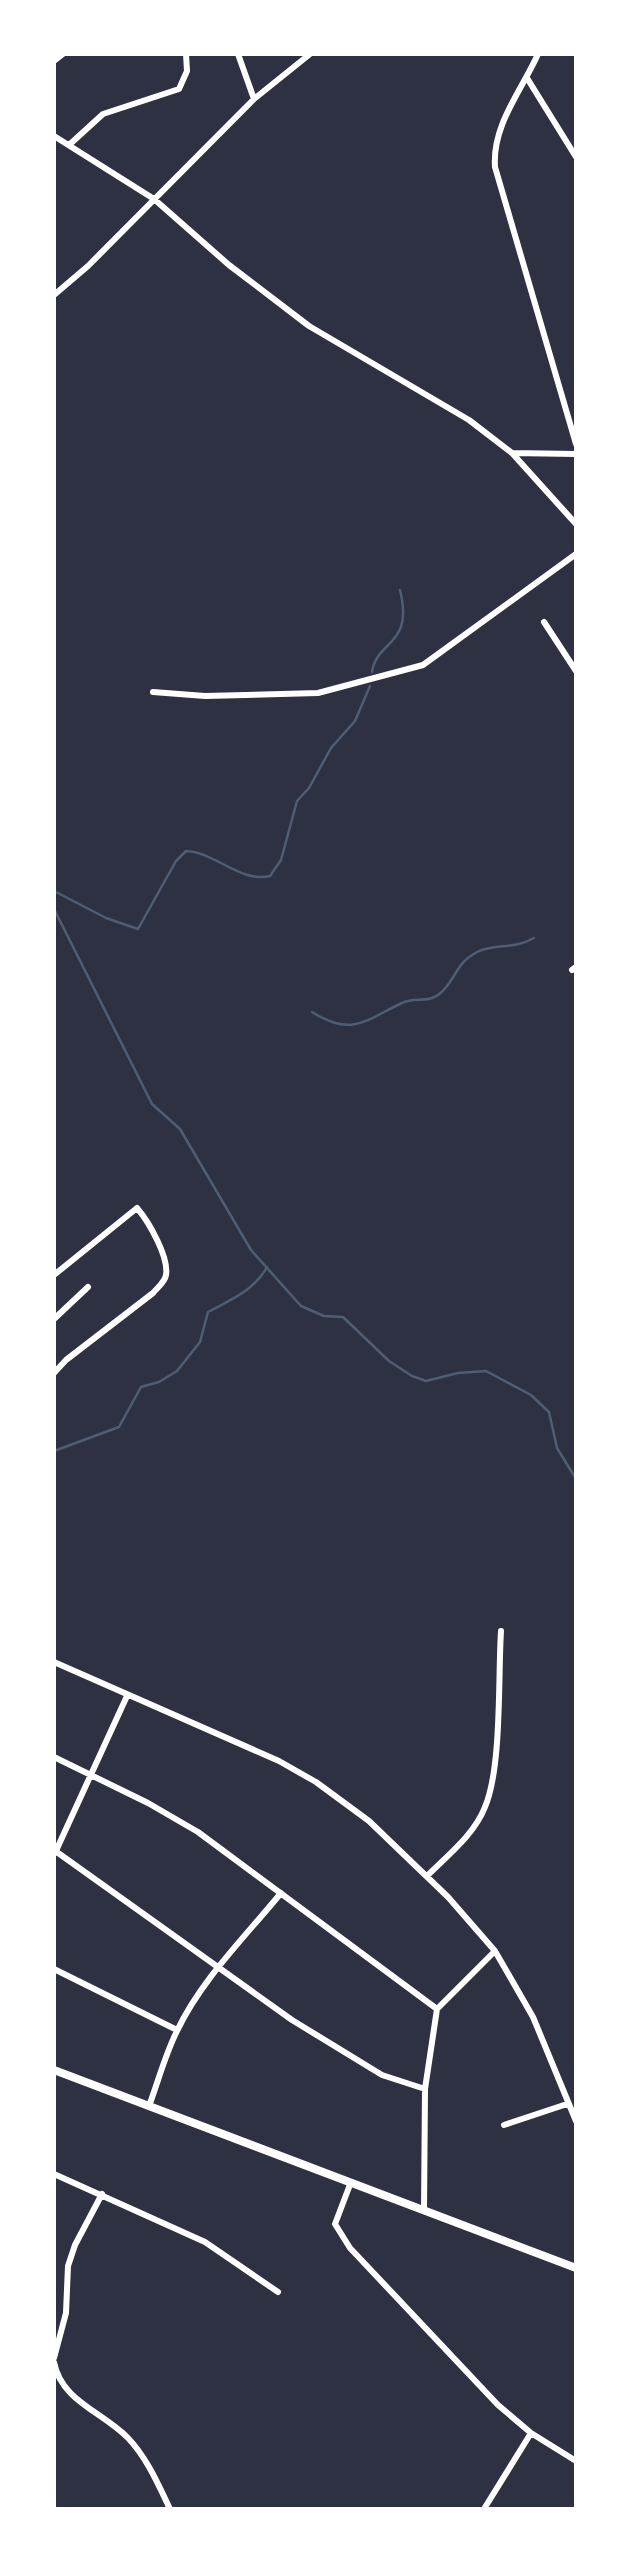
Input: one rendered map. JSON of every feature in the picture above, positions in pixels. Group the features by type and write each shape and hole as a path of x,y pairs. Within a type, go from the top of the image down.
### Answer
{"street":[{"path":"54,61 63,54"},
{"path":"69,145 103,114 179,89 187,71 186,54"},
{"path":"237,54 254,99"},
{"path":"54,295 88,266 254,99 310,54"},
{"path":"538,54 504,119 494,151 495,167 576,444"},
{"path":"527,78 576,157"},
{"path":"54,136 154,199 229,265 309,326 469,420 512,453 576,524"},
{"path":"512,453 576,454"},
{"path":"153,692 205,696 318,693 423,666 576,554"},
{"path":"544,622 576,671"},
{"path":"54,1275 137,1209 156,1236 167,1271 163,1283 153,1293 75,1353 54,1373"},
{"path":"54,1319 88,1287"},
{"path":"427,1876 468,1834 486,1806 494,1770 501,1631"},
{"path":"54,1662 279,1761 316,1782 369,1821 427,1876 495,1951 533,2017 576,2121"},
{"path":"127,1696 55,1851 292,2020 370,2068 394,2080 425,2089"},
{"path":"54,1756 198,1832 436,2009"},
{"path":"149,2106 177,2030 219,1968 281,1893"},
{"path":"424,2210 425,2089 436,2009 495,1951"},
{"path":"54,1969 177,2030"},
{"path":"54,2070 576,2268"},
{"path":"505,2125 567,2104"},
{"path":"54,2174 102,2193 205,2242 278,2292"},
{"path":"351,2182 337,2215 338,2233 474,2381 531,2433 576,2461"},
{"path":"102,2193 75,2245 68,2266 66,2313 54,2360 57,2378 70,2394 103,2417 142,2455 170,2509"},
{"path":"484,2509 531,2433"}],"waterway":[{"path":"372,672 380,653 399,632 403,609 400,590"},
{"path":"54,891 106,918 138,929 176,861 186,851 207,856 248,875 270,876 281,860 297,801 309,788 331,748 355,721 370,686"},
{"path":"54,909 152,1104 180,1129 251,1250 301,1306 324,1316 343,1317 389,1361 412,1376 426,1381 458,1373 486,1371 531,1395 549,1412 557,1448 576,1479"},
{"path":"312,1012 338,1024 349,1025 369,1020 407,1001 429,999 438,995 463,962 477,952 519,944 534,938"},
{"path":"54,1451 119,1427 141,1387 159,1382 177,1371 200,1342 208,1312 248,1289 267,1267"}]}
